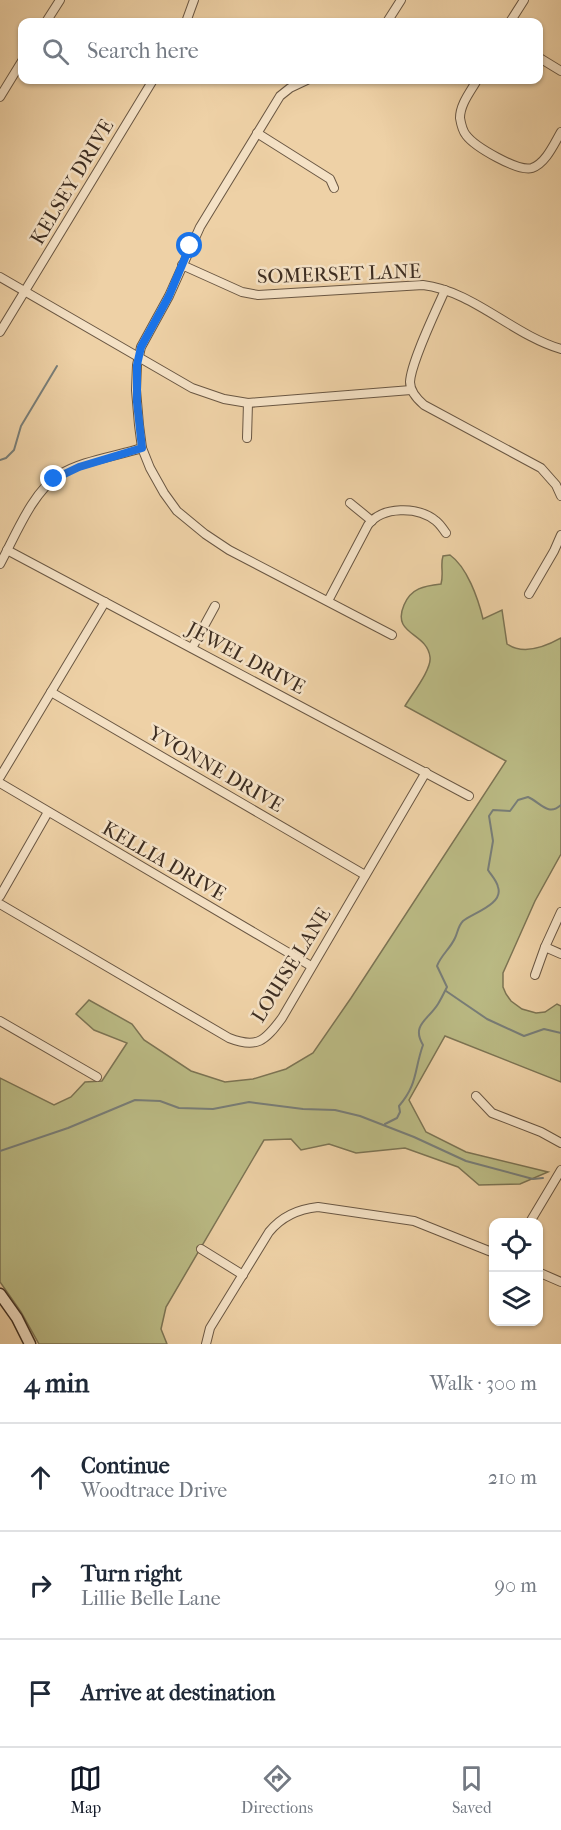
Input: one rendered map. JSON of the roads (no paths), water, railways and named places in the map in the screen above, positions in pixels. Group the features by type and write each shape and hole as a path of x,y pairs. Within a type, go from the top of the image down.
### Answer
{"main road":[{"path":"0,1294 17,1318 30,1344"}],"street":[{"path":"49,18 60,0"},
{"path":"187,18 194,0"},
{"path":"390,18 401,0"},
{"path":"513,18 524,0"},
{"path":"543,60 561,71"},
{"path":"0,97 18,67"},
{"name":"KELSEY DRIVE","path":"0,332 151,84"},
{"path":"298,84 280,96 200,227 169,296 141,347 136,390 142,448 164,493 184,517 213,540 392,635"},
{"path":"475,84 460,113 463,131 476,144 513,166 525,169 541,162 561,132"},
{"path":"257,133 330,179 334,188"},
{"name":"SOMERSET LANE","path":"182,265 242,292 258,295 423,285 445,290 532,337 561,349"},
{"path":"0,277 192,387 224,399 248,403 411,390"},
{"path":"445,290 413,367 411,390 424,405 541,468 556,485 561,496"},
{"path":"247,438 248,403"},
{"path":"0,564 31,508 54,479 79,467 142,448"},
{"path":"350,503 372,521"},
{"path":"328,601 372,521 378,515 390,512 413,512 435,520 446,532"},
{"path":"529,594 561,536"},
{"name":"JEWEL DRIVE","path":"8,550 469,796"},
{"path":"0,777 105,602"},
{"path":"192,648 215,606"},
{"name":"YVONNE DRIVE","path":"51,692 365,875"},
{"name":"LOUISE LANE","path":"0,904 226,1037 243,1044 255,1043 269,1035 282,1018 426,772"},
{"name":"KELLIA DRIVE","path":"0,783 311,966"},
{"path":"0,896 48,812"},
{"path":"535,975 561,912"},
{"path":"545,947 561,954"},
{"path":"0,1021 97,1077"},
{"path":"476,1096 492,1113 541,1132 561,1143"},
{"path":"532,1218 561,1170"},
{"path":"206,1344 210,1328 276,1224 295,1212 318,1207 414,1221 489,1251"},
{"path":"201,1249 243,1275"},
{"path":"543,1274 561,1282"}],"waterway":[{"path":"0,460 6,458 14,450 21,426 57,366"},
{"path":"385,1124 397,1118 400,1112 399,1106 410,1091 423,1045 420,1038 420,1027 438,1004 447,987 437,966 453,942 463,921 487,907 499,893 488,870 493,841 489,816 493,810 510,811 518,800 528,797 552,810 561,805"},
{"path":"446,991 487,1019 524,1036 544,1029 561,1033"},
{"path":"0,1151 68,1128 135,1100 160,1101 179,1108 213,1109 249,1102 303,1109 335,1110 360,1116 466,1161 533,1179 543,1178"}]}
